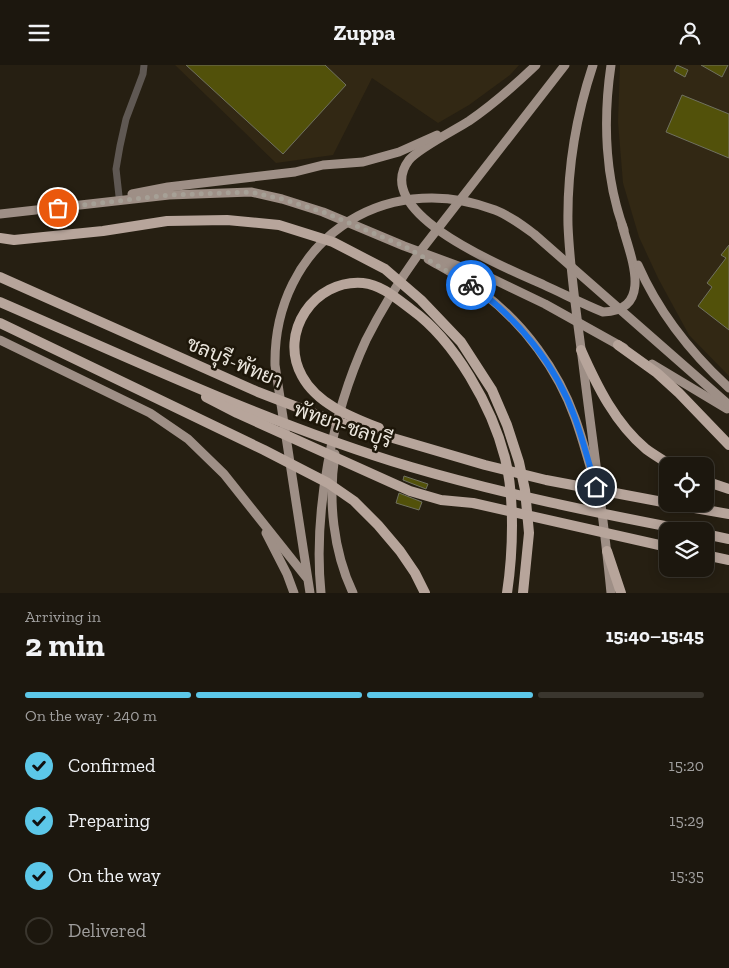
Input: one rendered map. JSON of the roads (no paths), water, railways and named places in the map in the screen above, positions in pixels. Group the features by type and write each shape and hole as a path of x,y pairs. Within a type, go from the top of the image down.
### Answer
{"highway":[{"path":"0,238 14,240 103,231 167,221 227,220 279,225 333,242 385,269 421,300 461,343 492,390 507,425 519,463 525,491 528,533 523,593"},
{"name":"ชลบุรี-พัทยา","path":"0,277 258,392 328,419 485,465 546,480 659,501"},
{"path":"426,448 354,418 330,405 314,391 302,376 295,358 294,338 300,319 310,303 326,291 344,284 363,283 382,289 419,315 441,337 460,361 479,394 495,429 505,458 510,487 512,562 507,593"},
{"name":"พัทยา-ชลบุรี","path":"0,302 130,359 311,433 409,467 488,489 576,509 659,525"},
{"path":"0,323 264,450 328,483 354,501 378,525 400,551 415,573 425,593"},
{"path":"618,345 657,373 729,445"},
{"path":"581,350 604,399 622,424 646,448 659,457"},
{"path":"130,359 237,413 370,471 401,487 440,500 473,503 659,545"},
{"path":"714,484 729,489"},
{"path":"714,511 729,514"},
{"path":"714,536 729,539"},
{"path":"607,551 621,593"},
{"path":"714,557 729,560"}],"main road":[{"path":"536,65 507,93 469,121 410,159 404,169 402,180 404,192 412,207 460,246 482,258 603,312 612,312 628,303 634,295 636,275 614,196 607,141 606,109 611,65"},
{"path":"320,593 320,529 326,466 344,400 366,341 402,276 565,65"},
{"path":"593,65 575,137 569,188 570,257 611,593"},
{"path":"58,208 168,187 295,171 323,165 363,162 399,152 469,121"},
{"path":"0,214 169,195 251,192 282,199 323,212 404,246 491,278 545,304 607,338 729,410"},
{"path":"310,593 275,365 278,322 293,282 302,266 316,249 338,229 360,215 385,204 417,199 444,199 473,203 496,210 534,234 729,405"},
{"path":"622,225 643,278 656,302 694,353 729,388"},
{"path":"404,246 458,276 484,294 515,322 528,337 552,371 575,417 600,502"},
{"path":"0,340 150,413 207,456 224,474 320,593"},
{"path":"344,400 333,467 332,498 335,529 341,559 353,593"},
{"path":"257,515 287,574 294,593"}],"street":[{"path":"120,197 116,169 120,146 126,119 143,73 144,65"}]}
